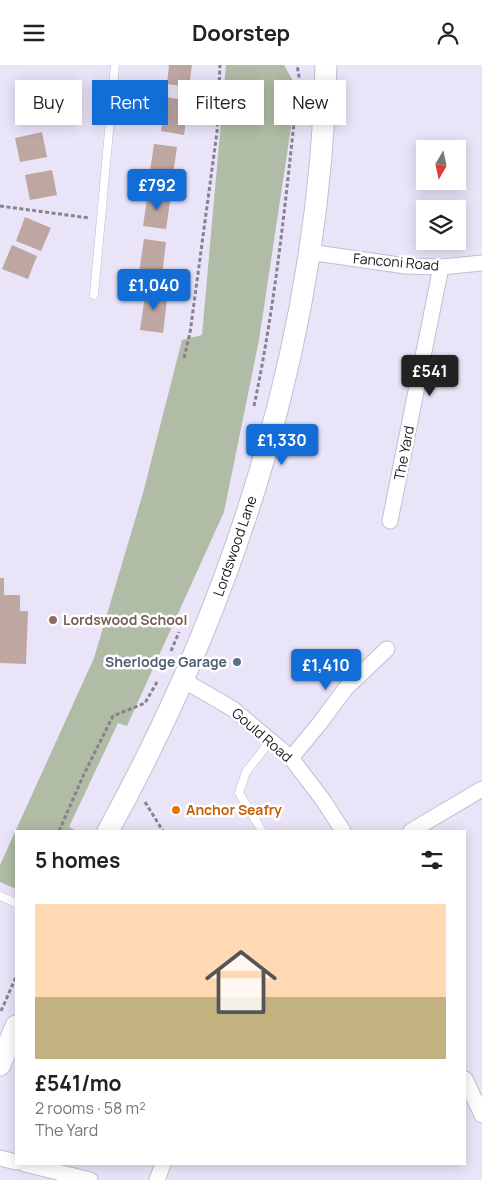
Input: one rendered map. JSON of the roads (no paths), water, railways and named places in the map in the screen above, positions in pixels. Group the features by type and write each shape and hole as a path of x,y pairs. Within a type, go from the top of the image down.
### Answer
{"street":[{"name":"Lordswood Lane","path":"109,830 134,784 183,680 230,565 268,449 290,352 319,191 325,128 326,65"},
{"name":"Fanconi Road","path":"309,253 406,266 441,267 482,263"},
{"name":"The Yard","path":"390,521 441,267"},
{"path":"291,758 346,688 388,649"},
{"name":"Gould Road","path":"183,680 233,709 291,758 323,799 342,830"},
{"path":"413,830 482,789"},
{"path":"0,1065 15,1028"},
{"path":"466,1081 482,1115"},
{"path":"0,1158 15,1162"},
{"path":"29,1165 90,1180"},
{"path":"157,1180 163,1165"}],"lane":[{"path":"94,295 114,65"},
{"path":"261,830 240,793 246,772 270,740"},
{"path":"0,895 15,902"}],"place":[{"name":"Lordswood School","path":"53,620"},
{"name":"Sherlodge Garage","path":"237,662"},
{"name":"Anchor Seafry","path":"176,810"}]}
